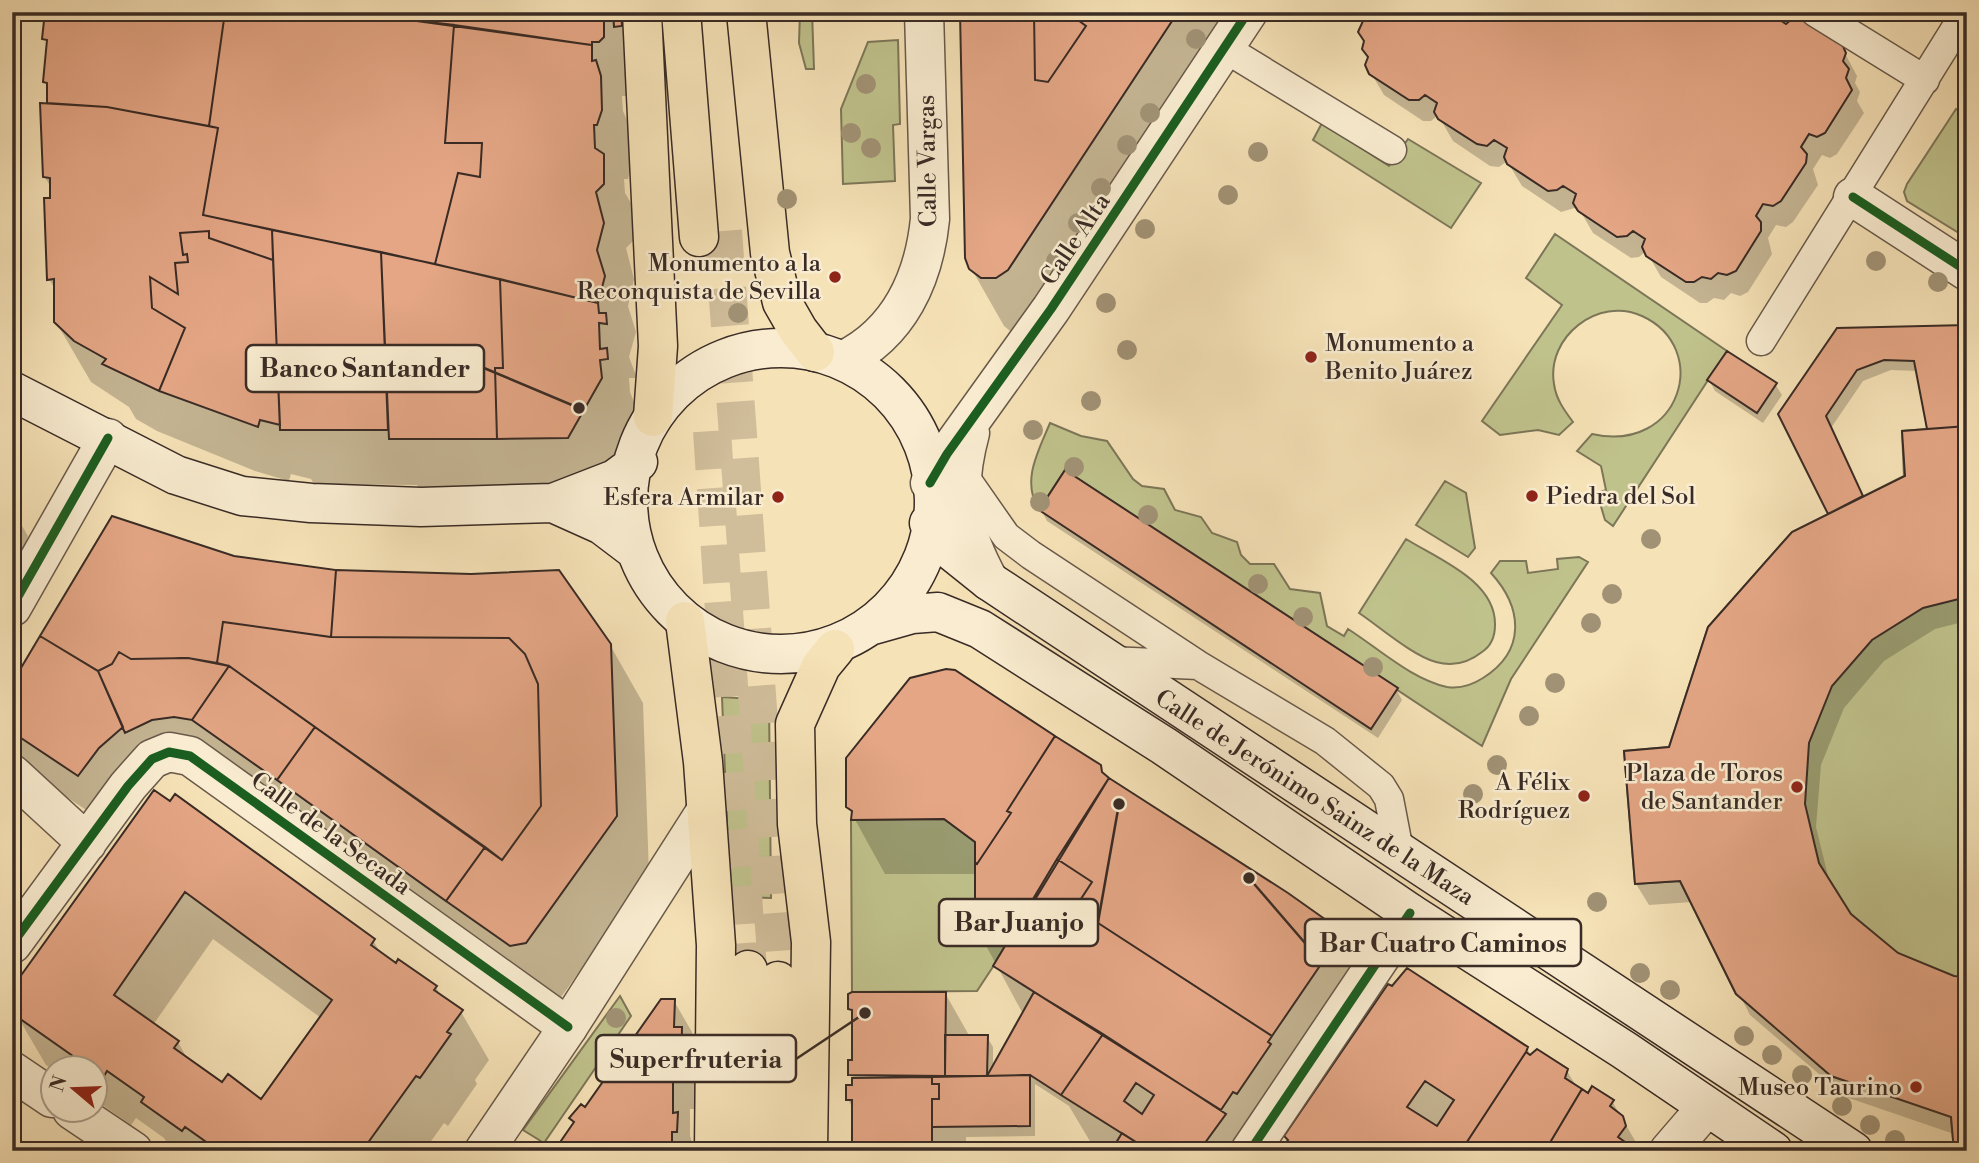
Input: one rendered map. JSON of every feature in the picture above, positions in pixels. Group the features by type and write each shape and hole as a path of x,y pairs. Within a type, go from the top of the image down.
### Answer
{"main road":[{"path":"635,550 632,503 638,462 653,416 657,346 642,12"},
{"path":"681,12 711,234 706,12"},
{"path":"746,12 770,253 782,302 798,330 829,356"},
{"name":"Calle Vargas","path":"829,356 870,347 891,325 919,273 927,248 930,219 924,12"},
{"name":"Calle Alta","path":"945,476 947,454 973,420 1248,12"},
{"path":"1853,197 1967,271"},
{"path":"653,416 682,384 715,360 754,347 785,343 829,356 874,375 892,392 923,450 945,476 962,512 973,552 989,581"},
{"path":"12,391 176,475 242,496 311,503 421,507 552,503 615,479 638,462"},
{"path":"12,607 108,438"},
{"path":"808,1151 811,942 797,824 795,724 810,685 835,649 873,625 898,597 914,569 945,476"},
{"path":"552,503 602,525 635,550 662,599 707,639 741,653 771,657 835,649"},
{"name":"Calle de Jerónimo Sainz de la Maza","path":"929,523 944,545 989,581 1853,1151"},
{"name":"Calle de Jerónimo Sainz de la Maza","path":"873,625 912,614 939,612 980,629 1164,746 1410,913 1624,1050 1773,1151"},
{"path":"685,621 703,762 704,814 716,945 713,1151"},
{"name":"Calle de la Secada","path":"12,944 128,786 152,759 169,752 190,756 568,1027"},
{"path":"12,774 87,843"},
{"path":"484,1151 568,1027 704,814"},
{"path":"1250,1151 1410,913"},
{"path":"744,1151 763,976 777,1151"},
{"path":"12,1071 38,1089"},
{"path":"1669,1151 1706,1108"},
{"path":"92,1124 133,1151"}],"lane":[{"path":"1815,12 1925,80"},
{"path":"1760,341 1853,197 1966,12"},
{"path":"1226,48 1392,150"},
{"path":"945,476 1006,536 1198,665 1325,741 1381,786 1389,799 1399,851"},
{"path":"1109,661 1198,665"}],"green space":[{"path":"800,12 812,12 814,69 806,69 799,43"},
{"path":"898,40 900,124 893,125 895,181 843,184 841,109 868,42"},
{"path":"1956,109 1967,115 1967,238 1907,201 1904,192"},
{"path":"1322,123 1389,166 1408,139 1481,183 1451,228 1313,140"},
{"path":"1555,234 1727,351 1613,526 1605,520 1597,493 1606,490 1601,466 1577,451 1592,434 1623,436 1647,429 1665,414 1677,394 1680,373 1676,351 1664,331 1642,316 1625,311 1593,316 1578,325 1558,351 1554,367 1555,389 1573,422 1559,435 1538,430 1500,435 1482,421 1562,305 1526,278"},
{"path":"1050,423 1081,436 1107,441 1133,479 1142,486 1164,489 1175,510 1201,517 1212,533 1237,542 1241,555 1250,564 1274,564 1290,589 1320,593 1327,626 1344,636 1348,629 1408,670 1447,687 1465,686 1483,678 1507,655 1513,642 1514,614 1502,586 1491,573 1500,561 1526,561 1528,573 1558,569 1557,559 1579,557 1588,562 1511,679 1482,746 1065,470 1039,510 1031,488 1031,477 1036,456"},
{"name":"Plaza de Toros de Santander","path":"1967,426 1967,1151 1954,1151 1951,1117 1736,994 1680,881 1635,884 1624,751 1669,747 1708,627 1792,532 1904,476 1902,431"},
{"path":"1445,481 1466,493 1475,548 1468,557 1416,525"},
{"path":"1406,539 1463,573 1486,596 1493,609 1494,633 1488,647 1471,659 1448,664 1427,659 1359,613"},
{"path":"722,697 769,700 771,898 730,897"},
{"path":"944,819 975,842 975,930 1008,944 977,991 852,992 851,820"},
{"path":"620,996 631,1016 544,1143 523,1130"}],"building":[{"path":"45,12 225,12 209,126 107,107 47,103 47,83 43,82 47,40 42,39"},
{"path":"225,12 402,12 401,19 454,25 445,143 482,143 480,177 458,173 435,264 203,215 218,128 209,126"},
{"path":"402,12 604,12 604,37 599,42 592,42 592,45 401,19"},
{"path":"613,12 621,12 622,26 614,27"},
{"path":"960,12 1034,12 1035,80 1048,82 1086,26 1067,12 1178,12 1008,270 996,278 981,278 969,269 965,258"},
{"path":"1034,12 1067,12 1086,26 1048,82 1035,80"},
{"path":"1367,12 1775,12 1774,16 1786,24 1793,18 1802,19 1842,44 1846,53 1843,61 1849,69 1846,78 1852,90 1825,133 1817,137 1809,134 1801,147 1807,154 1806,163 1781,201 1773,206 1763,204 1756,216 1761,222 1761,231 1736,271 1727,275 1718,273 1711,279 1702,277 1694,282 1686,282 1646,256 1642,247 1645,239 1633,231 1627,236 1617,237 1578,211 1573,203 1576,194 1563,186 1548,191 1507,164 1504,157 1507,148 1494,140 1487,146 1477,144 1438,119 1434,112 1437,103 1425,95 1419,100 1409,100 1369,74 1365,65 1368,57 1362,49 1364,41 1358,32"},
{"path":"454,25 592,45 592,61 596,60 601,76 602,110 597,125 594,125 595,148 604,154 604,184 596,192 604,223 597,250 605,276 598,303 435,264 458,173 480,177 482,143 445,143"},
{"path":"40,103 107,107 218,128 203,215 272,230 273,260 209,238 209,231 180,233 183,255 187,254 188,262 175,263 178,294 150,277 152,308 185,328 159,391 102,364 106,359 74,341 54,322 54,279 47,280 44,198 50,198 50,178 43,177"},
{"path":"272,230 381,252 388,430 280,430"},
{"path":"209,231 209,238 273,260 280,425 260,420 258,427 159,391 185,328 152,308 150,277 178,294 175,263 188,262 187,254 183,255 180,233"},
{"path":"381,252 500,279 503,368 495,368 497,439 389,439"},
{"path":"500,279 598,303 599,313 606,313 607,324 599,323 600,349 607,348 608,359 600,360 602,378 568,438 497,439 495,368 503,368"},
{"path":"1967,325 1967,426 1927,429 1914,361 1884,360 1857,370 1826,416 1863,496 1828,514 1778,414 1837,328"},
{"path":"1727,351 1777,383 1757,413 1707,380"},
{"name":"Plaza de Toros de Santander","path":"1967,426 1967,597 1923,608 1872,640 1832,686 1809,743 1805,804 1819,863 1851,914 1898,953 1954,976 1967,977 1967,1151 1954,1151 1951,1117 1831,1076 1736,994 1680,881 1635,884 1624,751 1669,747 1708,627 1792,532 1905,476 1902,431"},
{"path":"1065,470 1398,688 1371,729 1039,510"},
{"path":"112,516 234,556 336,570 331,637 223,622 217,663 188,658 131,659 119,652 112,664 98,671 40,636"},
{"path":"336,570 471,574 559,570 611,644 617,816 526,943 510,946 446,901 485,847 502,860 541,806 538,684 525,654 509,638 331,637"},
{"path":"223,622 331,637 509,638 525,654 538,684 541,806 502,860 229,666 217,663"},
{"path":"40,636 98,671 123,727 99,748 78,776 12,732 12,683"},
{"path":"119,652 131,659 188,658 229,666 192,720 174,717 152,720 125,733 98,671 112,664"},
{"path":"229,666 315,727 277,780 192,720"},
{"path":"946,669 955,670 1055,736 1007,811 1011,813 977,864 975,842 944,819 851,820 852,811 846,807 846,758 910,678"},
{"path":"315,727 485,847 446,901 277,780"},
{"path":"1055,736 1101,765 1102,772 1109,778 1008,944 975,930 975,862 977,864 1011,813 1007,811"},
{"path":"1109,778 1288,893 1343,932 1272,1036 1075,908 1092,882 1057,859"},
{"path":"154,790 170,801 175,794 375,939 371,945 396,963 398,959 437,986 434,990 463,1010 447,1032 451,1034 420,1078 416,1076 362,1151 219,1151 185,1127 182,1131 141,1102 144,1097 108,1072 108,1054 70,1054 16,1016 21,1010 12,1003 12,988","holes":["185,892 332,1000 261,1099 228,1074 222,1082 174,1048 179,1041 114,995"]},
{"path":"1057,859 1092,882 1075,908 1272,1036 1268,1042 1271,1044 1237,1094 1233,1092 1221,1110 993,966"},
{"path":"1407,968 1528,1047 1526,1052 1461,1151 1293,1151 1284,1145 1288,1140 1284,1136 1388,984 1392,986","holes":["1425,1081 1454,1100 1437,1126 1407,1107"]},
{"path":"946,992 945,1076 848,1075 848,1060 852,1060 852,1010 848,1009 848,994"},
{"path":"1034,992 1103,1034 1061,1095 1030,1075 987,1076"},
{"path":"661,999 675,999 674,1027 682,1027 681,1079 673,1078 673,1113 678,1112 677,1132 672,1132 672,1151 554,1151 574,1122 569,1118 581,1104 585,1107"},
{"path":"1103,1034 1226,1114 1199,1151 1150,1151 1061,1095","holes":["1136,1083 1154,1095 1142,1114 1124,1101"]},
{"path":"945,1035 988,1035 987,1076 945,1076"},
{"path":"1537,1049 1568,1069 1565,1078 1582,1089 1545,1151 1461,1151 1526,1052 1530,1055"},
{"path":"1030,1075 1030,1126 932,1127 932,1099 939,1099 939,1084 932,1084 932,1077"},
{"path":"932,1077 932,1084 939,1084 939,1099 932,1099 932,1151 852,1151 852,1100 846,1100 846,1085 852,1085 852,1078"},
{"path":"1592,1086 1614,1100 1610,1106 1623,1116 1626,1126 1618,1137 1625,1142 1619,1151 1545,1151 1582,1089 1588,1093"},
{"path":"1122,1133 1150,1151 1111,1151"},
{"path":"932,1146 1031,1146 1031,1151 932,1151"}],"tunnel":[{"path":"723,231 778,981"},
{"path":"712,431 748,970"}],"cycle path":[{"path":"930,483 947,454 1051,309 1248,12"},
{"path":"1853,197 1967,271"},
{"path":"12,607 108,438"},
{"path":"12,944 128,786 152,759 169,752 190,756 568,1027"},
{"path":"1250,1151 1410,913"}],"place":[{"name":"Monumento a la Reconquista de Sevilla","path":"835,277"},
{"name":"Monumento a Benito Juárez","path":"1311,357"},
{"name":"Banco Santander","path":"579,408"},
{"name":"Piedra del Sol","path":"1532,496"},
{"name":"Esfera Armilar","path":"778,497"},
{"name":"Plaza de Toros de Santander","path":"1797,787"},
{"name":"A Félix Rodríguez","path":"1584,796"},
{"name":"Bar Juanjo","path":"1119,804"},
{"name":"Bar Cuatro Caminos","path":"1249,878"},
{"name":"Superfruteria","path":"865,1013"},
{"name":"Museo Taurino","path":"1916,1087"}]}
